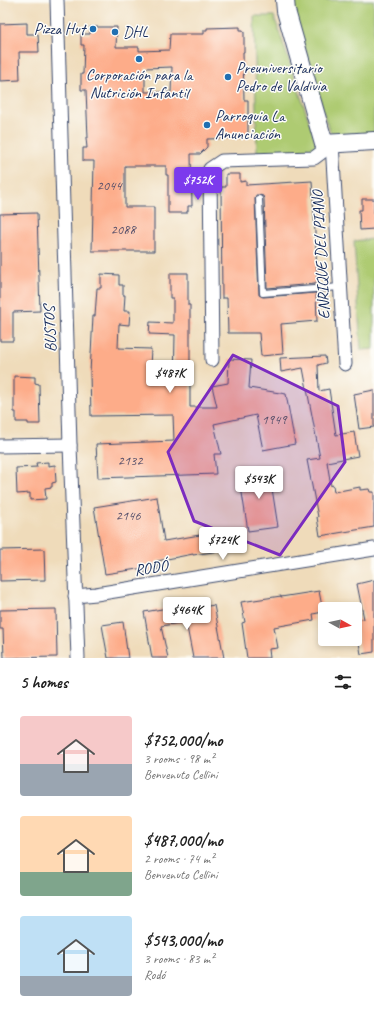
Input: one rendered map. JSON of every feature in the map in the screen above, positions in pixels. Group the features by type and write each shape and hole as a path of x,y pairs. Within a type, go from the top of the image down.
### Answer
{"street":[{"name":"BUSTOS","path":"57,0 70,445 78,658"},
{"path":"285,0 286,10 328,144"},
{"path":"212,360 210,169 222,161 314,158 322,152 328,144 374,141"},
{"name":"ENRIQUE DEL PIANO","path":"328,144 340,287 344,364"},
{"path":"0,446 70,445"},
{"name":"RODÓ","path":"75,596 96,594 374,549"}],"lane":[{"path":"259,199 263,293 340,287"}],"highlighted area":[{"path":"233,355 338,406 345,462 280,555 194,521 168,452"}],"green space":[{"path":"293,0 374,0 374,133 334,135 330,131 294,11"},
{"path":"254,16 274,16 317,145 311,151 257,152"},
{"path":"373,239 374,349 361,350 354,241"}],"building":[{"path":"27,23 27,34 38,34 39,52 19,52 20,80 0,81 0,24"},
{"path":"90,27 117,27 116,47 139,47 139,51 169,50 170,34 204,34 204,30 207,30 207,28 240,27 240,30 243,30 244,32 244,100 248,100 248,138 207,139 207,147 200,154 191,154 192,206 188,206 187,213 168,213 168,175 166,175 166,166 125,166 125,207 154,207 154,251 92,251 94,161 83,161 83,148 87,148 86,138 88,138 86,90 81,90 84,45 81,45 81,34 90,34","holes":["172,67 171,92 145,92 145,68"]},
{"path":"226,174 240,174 240,182 246,181 246,185 312,181 317,283 315,284 267,288 264,199 263,196 256,195 255,199 259,295 263,297 316,293 317,321 281,324 283,354 261,356 259,333 228,333 227,298 222,298 221,187 226,187"},
{"path":"362,199 374,199 374,229 360,230 359,210 362,210"},
{"path":"37,213 40,311 13,312 13,341 0,341 0,214"},
{"path":"170,273 188,273 188,305 190,305 190,407 217,407 212,386 228,383 229,359 251,360 249,388 286,394 295,444 263,450 256,415 214,424 221,454 214,454 216,474 98,478 96,444 174,441 173,415 91,416 90,373 93,316 95,316 97,288 101,288 101,274 119,275 119,285 123,285 123,295 125,295 124,311 130,311 129,325 119,324 118,348 151,349 149,384 174,383 175,335 149,334 150,322 173,323 173,298 170,298"},
{"path":"325,356 326,363 318,365 319,391 329,389 336,435 354,432 358,456 327,462 331,486 333,485 334,492 360,487 360,490 369,489 370,492 374,492 374,527 320,536 318,517 307,460 320,458 303,368 281,372 280,358"},
{"path":"14,376 35,377 35,383 39,384 40,424 16,422 16,412 14,412"},
{"path":"374,390 374,427 359,429 354,394"},
{"path":"48,462 48,466 55,465 56,482 52,483 52,487 45,488 46,499 30,500 30,493 17,494 16,468 37,467 36,463"},
{"path":"269,469 278,527 248,531 239,474"},
{"path":"157,497 164,541 230,530 233,549 193,554 157,561 158,570 145,573 144,568 105,574 94,507"},
{"path":"44,549 45,580 0,581 0,550"},
{"path":"374,580 374,652 361,654 360,646 362,646 362,619 364,619 362,602 361,602 357,584"},
{"path":"319,591 321,602 318,602 318,613 313,614 314,620 274,627 278,648 269,649 270,658 247,658 242,623 245,622 241,602"},
{"path":"214,605 224,658 193,658 186,622 161,626 168,658 152,658 144,612 168,608 169,613"},
{"path":"56,609 57,657 4,658 3,629 0,629 0,610"},
{"path":"123,622 128,658 108,658 102,625"}],"place":[{"name":"Pizza Hut","path":"93,29"},
{"name":"DHL","path":"115,32"},
{"name":"Corporación para la Nutrición Infantil","path":"139,59"},
{"name":"Preuniversitario Pedro de Valdivia","path":"228,77"},
{"name":"Parroquia La Anunciación","path":"207,125"}]}
